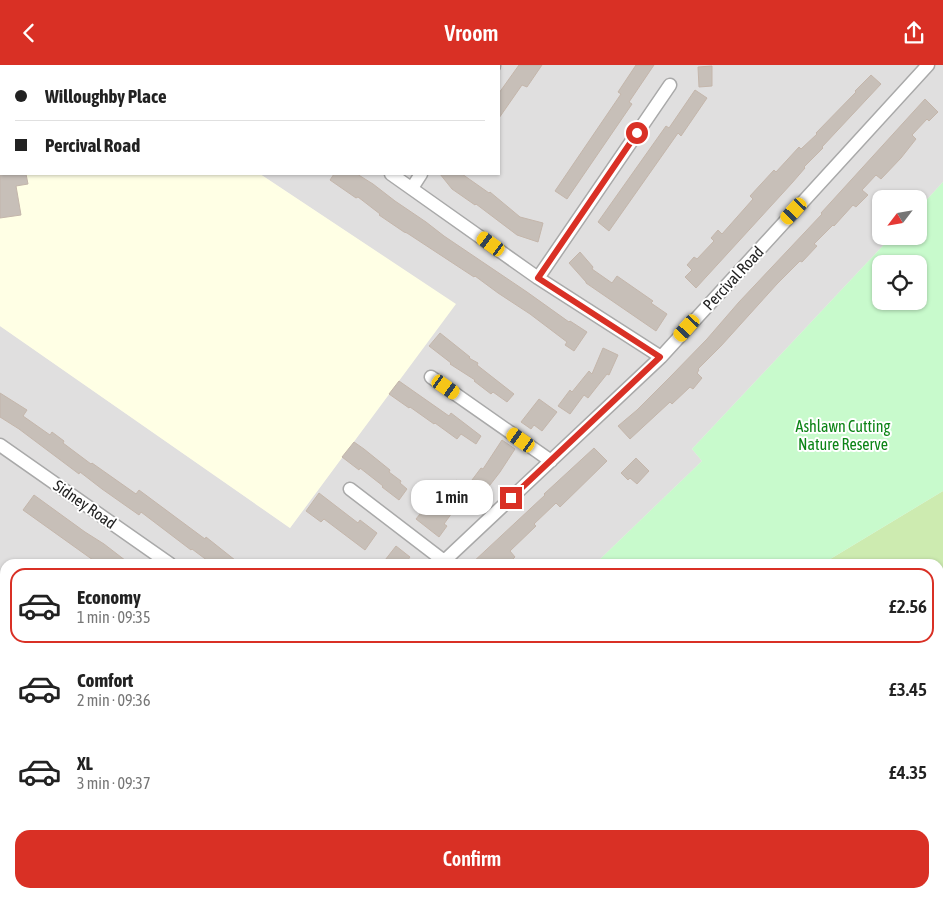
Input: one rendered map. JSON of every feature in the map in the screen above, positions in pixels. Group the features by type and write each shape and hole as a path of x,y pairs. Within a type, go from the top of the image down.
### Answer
{"street":[{"name":"Percival Road","path":"446,559 660,357 928,65"},
{"path":"538,278 670,85"},
{"path":"392,175 538,278 660,357"},
{"path":"412,188 420,175"},
{"path":"431,377 551,461"},
{"name":"Sidney Road","path":"0,445 163,559"},
{"path":"350,489 439,559"}],"shaded area":[{"path":"500,65 943,65 943,182 928,198 928,190 872,190 872,245 884,245 872,255 872,257 692,449 702,461 600,559 0,559 0,326 290,528 455,304 262,175 500,175"},
{"path":"0,175 262,175 456,304 290,528 0,326"}],"green space":[{"name":"Ashlawn Cutting Nature Reserve","path":"943,182 943,491 830,559 600,559 702,461 692,449 872,257 872,310 927,310 927,255 874,255 884,245 928,245 928,198"},
{"path":"943,491 943,559 830,559"}],"building":[{"path":"519,65 542,65 527,87 522,85 500,117 500,92"},
{"path":"636,65 654,65 629,102 632,104 567,199 555,191 621,94 618,92"},
{"path":"712,66 712,86 699,87 698,67"},
{"path":"871,75 881,84 696,288 685,277 692,270 687,265 694,257 697,259 714,241 711,238 718,230 722,234 753,199 750,196 774,170 776,172 799,147 801,149 817,134"},
{"path":"695,90 707,98 681,136 678,133 609,231 598,222 666,126 669,128"},
{"path":"925,99 938,112 929,121 927,119 912,135 916,139 901,158 881,179 876,175 862,190 868,195 856,207 853,205 814,244 817,246 777,284 698,369 697,373 702,378 693,389 690,387 672,404 670,402 630,439 618,426 637,410 707,339"},
{"path":"0,175 26,175 28,184 16,186 21,215 0,218"},
{"path":"333,175 359,175 569,322 587,332 574,351 565,345 567,342 530,314 475,276 404,232 379,215 358,197 356,198 330,180"},
{"path":"441,175 463,175 490,192 520,217 543,223 538,242 517,235 476,204 452,189"},
{"path":"580,252 593,267 592,269 612,283 617,276 653,301 651,303 667,314 656,331 586,283 569,263"},
{"path":"440,333 514,394 507,402 493,392 491,394 429,346"},
{"path":"603,348 618,355 609,375 607,374 588,398 584,395 570,414 558,406 570,390 572,392 589,371 592,374"},
{"path":"399,381 449,416 451,413 481,436 476,444 461,434 457,439 389,394"},
{"path":"0,393 27,410 23,416 50,435 52,432 64,441 63,443 91,464 136,494 139,490 234,559 205,559 141,512 139,515 0,417"},
{"path":"539,399 557,412 542,431 534,425 531,429 521,422"},
{"path":"502,440 515,449 483,494 480,492 467,509 459,503 444,524 447,526 439,537 416,519 424,509 428,512 449,484 452,486 456,480 466,488 481,468 483,469"},
{"path":"354,442 401,481 400,483 407,489 399,500 360,468 359,470 342,457"},
{"path":"594,448 607,461 560,507 556,503 534,524 536,526 510,551 515,557 513,559 476,559 545,495"},
{"path":"636,458 649,471 637,484 630,478 628,480 621,473"},
{"path":"319,493 358,523 360,520 377,533 365,550 324,519 321,522 306,511"},
{"path":"34,495 124,559 92,559 23,510"},
{"path":"396,546 410,557 409,559 386,559"}],"route":[{"path":"511,498 660,357 538,278 637,133"}]}
